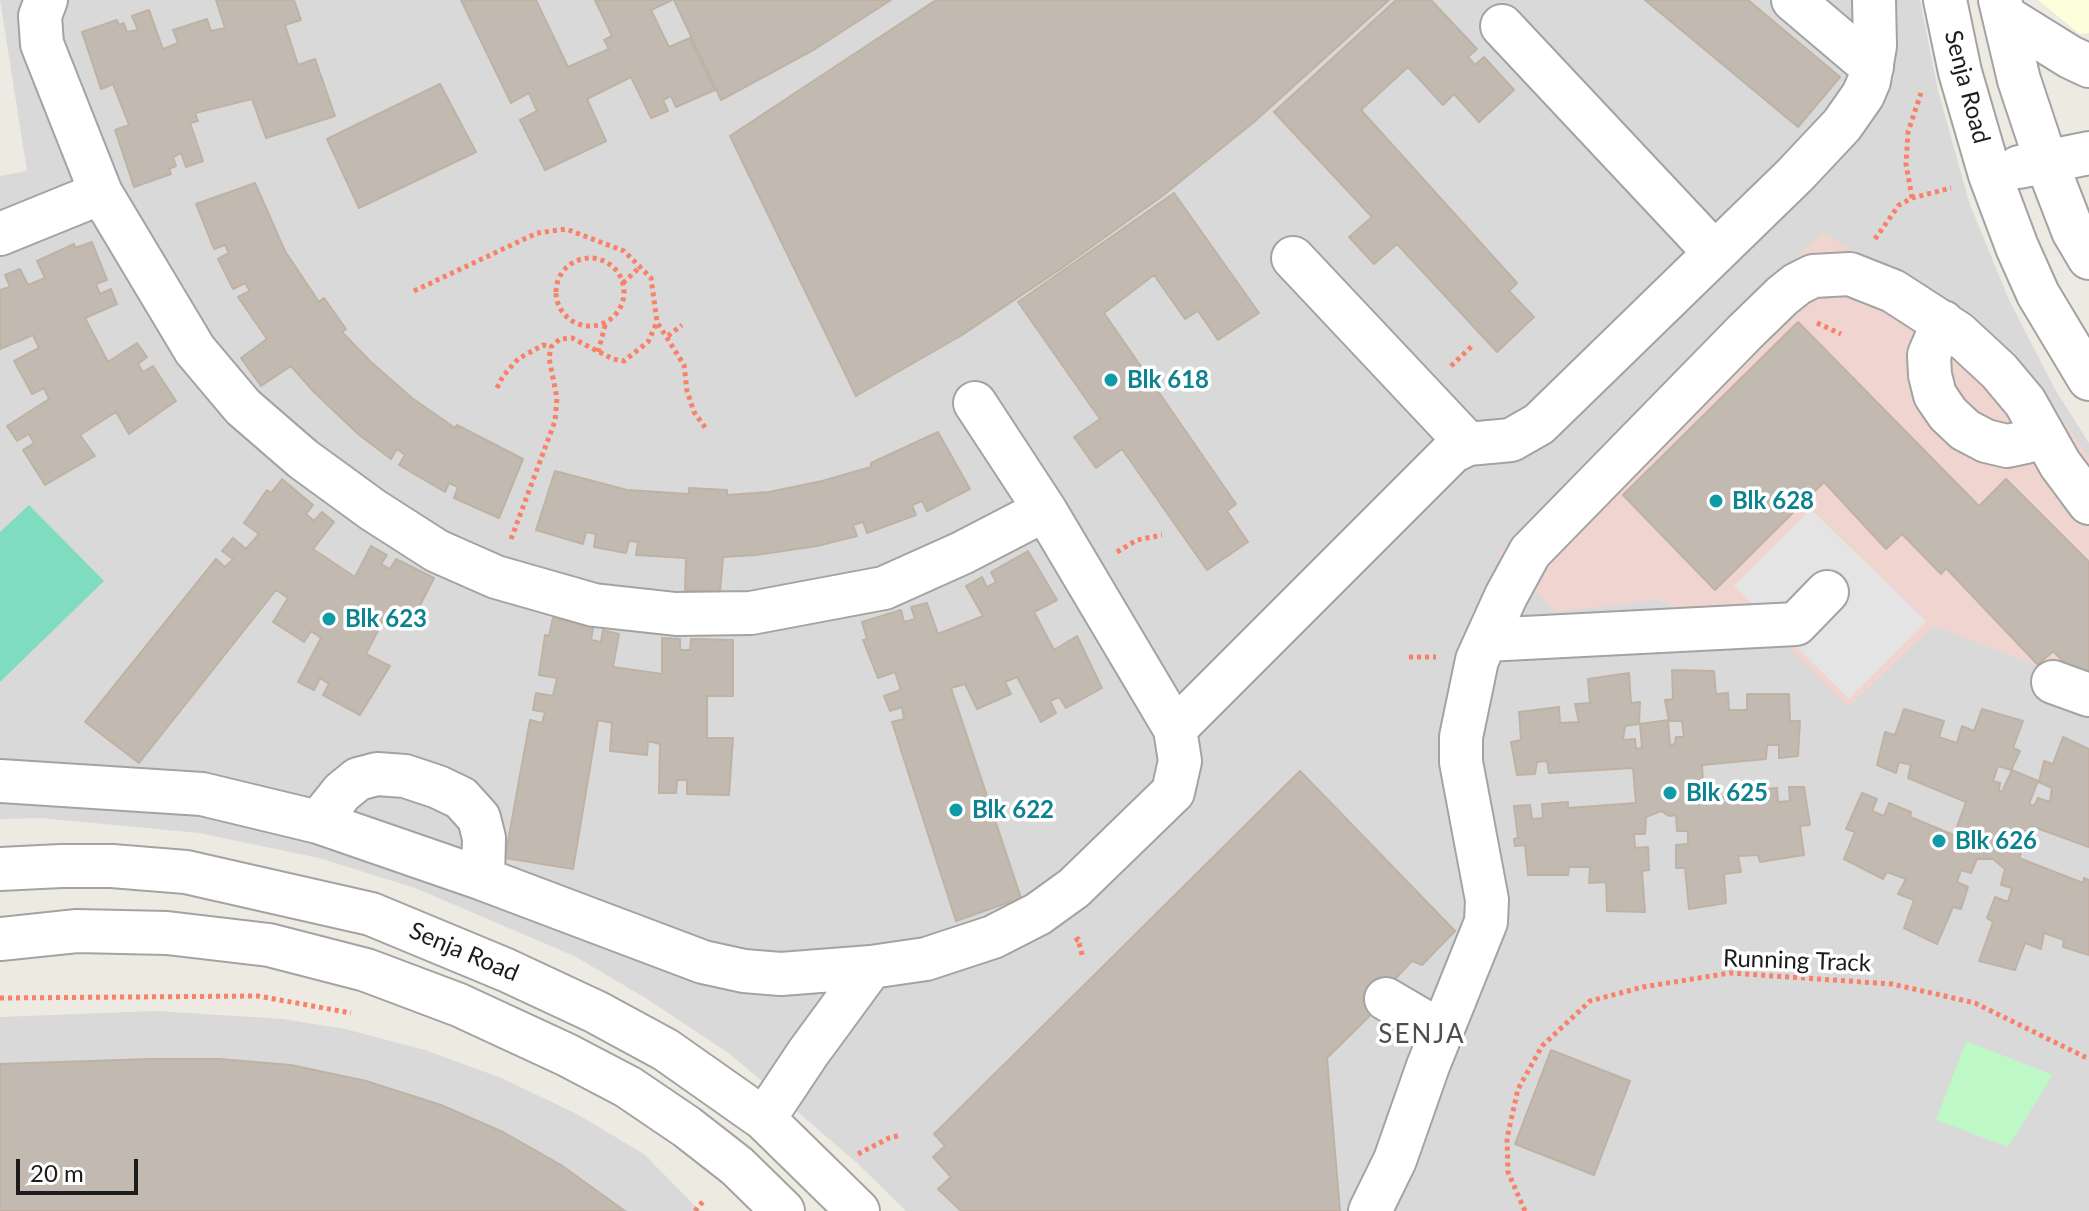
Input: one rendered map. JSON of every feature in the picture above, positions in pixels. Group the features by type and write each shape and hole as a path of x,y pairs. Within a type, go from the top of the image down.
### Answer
{"street":[{"path":"46,0 40,16 42,44 101,193 195,350 243,407 303,459 373,510 437,551 496,577 594,605 676,614 751,613 884,588 962,553 1045,510"},
{"path":"1793,0 1872,67"},
{"path":"1175,729 1452,452 1468,444 1511,440 1539,424 1795,175 1842,125 1863,95 1872,67 1876,26 1874,0"},
{"name":"Senja Road","path":"1945,0 1960,72 1974,181 2017,247 2038,294 2088,377"},
{"path":"2002,8 2070,57 2089,66"},
{"path":"2002,8 2019,80 2046,161 2084,238 2017,247"},
{"path":"1502,26 1715,253"},
{"name":"Senja Road","path":"1974,181 2089,153"},
{"path":"0,234 101,193"},
{"path":"1293,258 1468,444"},
{"path":"1370,1211 1395,1160 1486,922 1487,900 1461,762 1461,737 1477,660 1530,552 1744,333 1797,284 1813,276 1859,276 1893,291 1974,345 2033,417 2060,464 2089,503"},
{"path":"1943,322 1929,355 1935,395 1948,414 1965,430 1986,441 2007,446 2026,442 2033,417 2062,384 2088,377"},
{"path":"0,781 202,794 318,822 483,879 703,962 744,971 781,974 871,967 926,959 993,937 1038,914 1074,888 1173,792 1180,761 1175,729 1045,510 975,403"},
{"path":"1486,640 1796,624 1827,592"},
{"path":"318,822 342,792 358,779 377,774 405,776 438,787 461,798 479,818 484,838 483,879"},
{"name":"Senja Road","path":"0,869 86,866 186,872 371,914 447,944 596,1012 666,1050 764,1119 858,1211"},
{"path":"0,939 77,931 167,933 269,945 366,970 459,1005 628,1087 737,1166 783,1211"},
{"path":"764,1119 871,967"},
{"path":"1386,999 1442,1032"}],"path":[{"path":"1912,198 1906,164 1908,132 1923,90"},
{"path":"1870,246 1899,205 1912,198 1974,181"},
{"path":"414,291 537,233 566,229 624,251 651,278 657,322 684,365 687,391 694,412 707,430"},
{"path":"588,257 603,260 616,270 623,283 624,299 618,313 606,322 591,326 576,324 563,314 556,301 555,285 561,271 573,261 588,257"},
{"path":"623,283 640,267"},
{"path":"598,352 606,322"},
{"path":"496,577 555,421 557,398 549,358 551,347 560,339 572,338 613,359 624,361 637,354 648,342 657,322"},
{"path":"668,336 682,325"},
{"path":"497,388 518,359 543,345 551,347"},
{"path":"1409,657 1437,657"},
{"name":"Running Track","path":"1525,1211 1508,1172 1507,1138 1518,1089 1542,1046 1590,1001 1643,987 1730,973 1892,984 1975,1003 2089,1059"},
{"path":"0,998 258,996 362,1015"},
{"path":"867,1150 901,1135"},
{"path":"695,1188 712,1205"},
{"path":"695,1211 705,1199"}],"shaded area":[{"path":"0,0 1920,0 1938,91 1970,205 2010,302 2056,391 2089,443 2089,1211 906,1211 856,1162 730,1054 644,997 574,956 415,888 319,858 199,833 40,818 0,819 0,176 27,171"},
{"path":"2038,0 2089,0 2089,33 2080,34"},
{"path":"1822,232 2019,357 2089,457 2089,686 1934,626 1848,707 1790,649 1657,600 1556,612 1499,553"},
{"path":"1811,509 1926,621 1849,699 1734,586"},
{"path":"156,1011 283,1019 345,1029 425,1050 499,1077 577,1114 644,1154 700,1211 0,1211 0,1017"}],"green space":[{"path":"29,505 104,581 0,682 0,532"},
{"path":"1966,1041 2053,1075 2008,1147 1936,1120"}],"building":[{"path":"216,0 294,0 301,20 285,25 298,65 315,59 335,116 266,138 252,99 195,113 198,121 190,123 203,161 186,167 181,153 173,157 176,166 169,169 171,174 134,187 115,130 129,125 113,84 101,89 82,32 117,20 119,25 124,23 127,32 138,30 132,16 149,10 163,49 178,43 173,30 207,19 211,31 225,28"},
{"path":"461,0 536,0 568,67 609,49 604,40 612,36 595,0 672,0 651,10 669,47 690,38 715,90 676,107 671,96 663,100 668,111 651,118 631,77 587,99 606,141 545,170 520,120 537,111 529,93 511,103"},
{"path":"674,0 891,0 815,49 721,100"},
{"path":"936,0 1389,0 1254,122 1161,197 962,335 856,396 730,136"},
{"path":"1396,0 1431,0 1477,49 1468,57 1475,65 1484,57 1514,90 1479,122 1454,94 1443,105 1408,67 1361,110 1517,283 1509,291 1534,317 1497,352 1397,244 1374,264 1349,237 1372,217 1274,112"},
{"path":"1645,0 1748,0 1840,77 1798,127"},
{"path":"440,84 476,152 359,208 327,139"},
{"path":"255,183 285,251 319,302 324,298 346,329 342,332 371,362 412,398 455,428 457,425 523,459 499,518 454,498 458,487 449,483 445,492 399,465 405,455 397,449 391,459 358,434 291,366 261,386 241,358 267,339 238,297 250,291 245,283 233,289 218,259 229,253 225,245 214,249 196,204"},
{"name":"Blk 618","path":"1174,193 1259,313 1218,340 1198,311 1185,319 1154,275 1104,313 1236,504 1227,511 1248,542 1207,570 1122,449 1096,468 1074,437 1100,419 1018,302"},
{"path":"92,242 107,280 96,284 100,294 111,289 117,304 85,318 108,362 137,343 147,357 138,364 143,372 153,366 176,401 129,434 116,412 80,435 95,456 45,485 23,450 34,443 29,434 17,441 7,426 49,399 44,388 32,394 14,361 39,348 33,335 0,349 0,290 10,287 5,275 20,269 28,285 45,278 37,261 74,244 75,248"},
{"name":"Blk 628","path":"1798,322 1979,506 2006,479 2089,562 2089,674 2082,681 2053,651 2038,665 1946,568 1941,574 1902,534 1886,549 1824,482 1715,590 1623,495"},
{"path":"938,432 970,489 927,511 922,501 912,505 916,515 867,533 863,522 853,525 857,536 817,546 723,557 720,592 685,590 686,558 636,555 638,542 629,541 626,553 594,547 596,534 586,532 583,544 536,530 555,471 627,490 689,494 689,488 727,490 727,495 769,492 871,467 871,463"},
{"name":"Blk 623","path":"282,479 313,505 306,514 314,521 322,512 334,522 313,549 355,577 371,546 387,555 381,564 390,569 396,559 434,578 408,629 385,617 366,654 390,666 360,715 323,695 329,684 320,678 314,690 298,682 321,638 311,631 304,642 273,622 288,598 276,590 139,763 85,722 216,559 225,567 233,559 222,551 233,538 246,549 259,534 244,523 267,490 271,493"},
{"name":"Blk 622","path":"1028,551 1057,600 1034,612 1054,650 1077,636 1102,688 1066,708 1059,697 1050,701 1056,713 1041,722 1017,677 1005,682 1011,694 977,709 965,684 951,688 1021,898 956,921 892,722 904,719 902,707 890,711 884,696 901,690 895,672 878,678 863,640 867,639 862,622 901,610 904,622 915,619 911,607 927,603 938,634 983,616 966,586 982,577 987,587 996,582 991,572"},
{"path":"553,618 593,628 591,640 601,642 603,630 619,634 613,667 662,674 662,638 680,639 680,650 690,650 691,639 733,640 733,696 707,696 707,738 733,738 729,795 687,794 687,780 677,780 676,793 659,793 660,744 648,741 647,755 610,751 612,723 598,720 573,869 505,858 530,720 542,723 545,712 533,710 536,693 553,696 557,678 539,675 545,635 549,636"},
{"name":"Blk 625","path":"1672,670 1714,671 1716,694 1728,693 1729,710 1747,710 1747,694 1789,694 1790,721 1800,721 1798,756 1779,758 1779,745 1767,745 1766,759 1702,765 1704,799 1752,795 1753,790 1777,788 1778,802 1790,801 1789,787 1804,787 1810,825 1800,826 1804,855 1760,862 1758,855 1738,856 1741,872 1724,874 1726,903 1689,909 1685,868 1676,868 1676,845 1688,844 1688,831 1677,831 1676,815 1669,816 1661,811 1646,817 1645,834 1634,834 1635,848 1648,847 1649,870 1642,871 1645,912 1607,911 1606,882 1589,883 1590,867 1569,867 1568,875 1528,875 1525,845 1515,846 1514,839 1518,838 1514,806 1530,805 1532,819 1543,818 1542,804 1568,802 1568,808 1636,803 1633,768 1549,773 1547,761 1537,762 1535,774 1517,775 1511,742 1521,740 1519,712 1559,707 1560,723 1579,722 1575,704 1590,703 1588,679 1629,673 1631,703 1640,702 1639,724 1625,726 1623,740 1635,739 1636,749 1642,748 1640,724 1668,720 1670,745 1675,744 1676,737 1684,737 1682,721 1669,721 1665,700 1673,699"},
{"name":"Blk 626","path":"1904,709 1944,721 1939,737 1957,743 1962,726 1974,731 1982,709 2023,721 2013,748 2020,751 2011,770 1998,766 1993,781 2000,783 1999,791 2002,792 2012,770 2038,781 2029,804 2034,806 2038,798 2050,802 2052,788 2039,782 2044,761 2053,764 2063,737 2089,749 2089,847 2031,826 2019,858 2083,883 2084,878 2089,880 2089,955 2063,947 2064,940 2044,933 2041,949 2025,943 2015,970 1979,961 1993,922 1987,918 1995,897 2008,902 2012,888 2001,885 2005,869 1993,859 1977,859 1971,873 1961,870 1957,882 1968,887 1961,909 1953,907 1937,944 1904,928 1914,900 1898,894 1906,879 1887,872 1883,879 1844,859 1855,832 1846,829 1862,793 1877,799 1872,811 1884,816 1889,803 1911,812 1910,817 1954,835 1966,802 1908,778 1911,765 1899,762 1896,773 1877,765 1885,732 1895,735"},
{"path":"1300,771 1455,931 1422,965 1412,961 1393,981 1399,987 1327,1058 1340,1211 961,1211 938,1189 951,1177 933,1157 945,1146 934,1134"},
{"path":"1551,1050 1630,1081 1594,1175 1515,1144"},
{"path":"219,1059 291,1065 366,1081 441,1105 503,1132 561,1165 625,1211 0,1211 0,1064"}],"place":[{"name":"Blk 618","path":"1111,380"},
{"name":"Blk 628","path":"1716,501"},
{"name":"Blk 623","path":"329,619"},
{"name":"Blk 625","path":"1670,793"},
{"name":"Blk 622","path":"956,810"},
{"name":"Blk 626","path":"1939,841"}],"district":[{"name":"SENJA","path":"1422,1035"}]}
